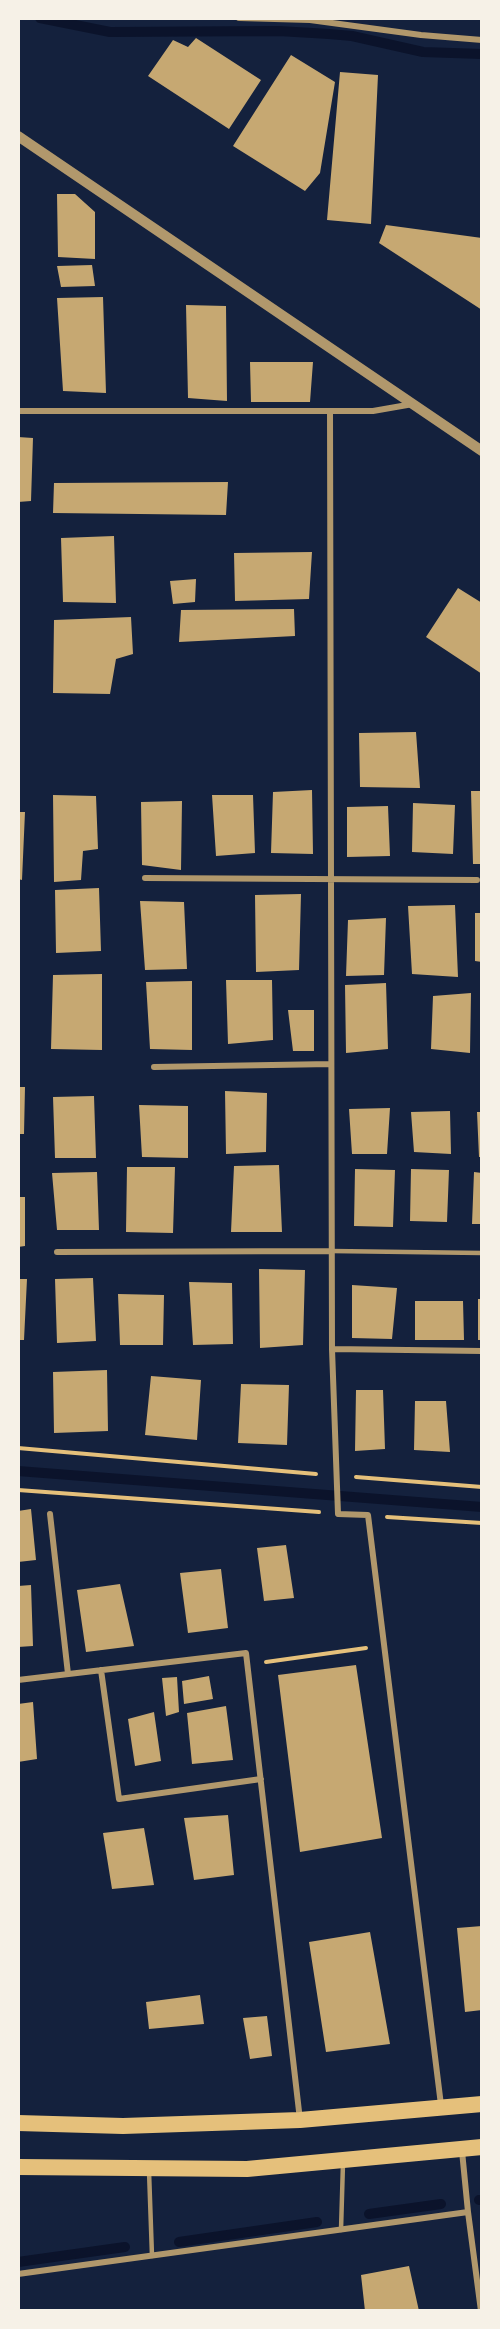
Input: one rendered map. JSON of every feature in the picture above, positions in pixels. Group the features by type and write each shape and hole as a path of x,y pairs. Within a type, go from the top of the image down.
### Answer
{"highway":[{"path":"18,2124 123,2126 300,2120 482,2104"},
{"path":"18,2167 247,2169 482,2148"}],"street":[{"path":"239,18 310,19 421,35 482,39"},
{"path":"18,136 482,451"},
{"path":"18,411 373,411 413,404"},
{"path":"330,411 331,1251 338,1514 369,1515 442,2108"},
{"path":"145,878 477,880"},
{"path":"154,1067 331,1064"},
{"path":"57,1252 331,1251"},
{"path":"332,1349 482,1351"},
{"path":"50,1514 68,1674"},
{"path":"18,1680 246,1653 300,2120"},
{"path":"101,1670 119,1799 261,1779"},
{"path":"462,2150 481,2311"},
{"path":"18,2274 468,2212"}],"lane":[{"path":"331,1251 482,1253"},
{"path":"341,2230 343,2161"},
{"path":"149,2168 152,2256"}],"path":[{"path":"18,1448 337,1478 482,1487"},
{"path":"18,1490 338,1514"},
{"path":"369,1515 482,1523"},
{"path":"248,1664 384,1645"}],"building":[{"path":"196,38 261,80 229,129 148,76 173,40 188,47"},
{"path":"291,55 335,82 320,173 305,191 233,146"},
{"path":"340,72 378,75 371,224 327,220"},
{"path":"57,194 75,194 95,212 95,259 58,257"},
{"path":"386,225 482,238 482,310 379,243"},
{"path":"92,265 95,286 61,287 57,266"},
{"path":"103,297 106,393 63,391 57,298"},
{"path":"186,305 226,306 227,401 188,398"},
{"path":"250,362 313,362 310,402 251,402"},
{"path":"18,437 33,438 31,501 18,502"},
{"path":"228,482 226,515 53,513 54,483"},
{"path":"114,536 116,603 63,602 61,538"},
{"path":"312,552 309,599 235,601 234,553"},
{"path":"196,579 195,602 173,604 170,581"},
{"path":"458,588 482,603 482,674 426,637"},
{"path":"294,609 295,636 179,642 181,610"},
{"path":"131,617 133,654 116,659 110,694 53,693 54,620"},
{"path":"416,732 420,788 360,787 359,733"},
{"path":"312,790 313,854 271,853 273,792"},
{"path":"471,791 482,791 482,864 473,864"},
{"path":"53,795 96,796 98,849 83,851 81,880 54,882"},
{"path":"212,795 253,795 255,853 216,856"},
{"path":"182,801 181,870 142,865 141,802"},
{"path":"413,803 455,805 453,854 412,852"},
{"path":"388,806 390,856 347,857 347,807"},
{"path":"18,812 25,812 22,880 18,879"},
{"path":"99,888 101,951 56,953 55,890"},
{"path":"301,894 299,970 256,972 255,895"},
{"path":"140,901 184,902 187,969 145,970"},
{"path":"455,905 458,977 412,974 408,906"},
{"path":"475,913 482,913 482,962 475,961"},
{"path":"386,918 384,975 346,976 348,920"},
{"path":"102,974 102,1050 51,1049 53,975"},
{"path":"226,980 272,980 273,1040 228,1044"},
{"path":"192,981 192,1050 150,1049 146,982"},
{"path":"386,983 388,1049 346,1053 345,985"},
{"path":"471,993 470,1053 431,1049 433,996"},
{"path":"288,1010 314,1010 314,1051 293,1051"},
{"path":"18,1087 25,1087 24,1134 18,1134"},
{"path":"225,1091 267,1093 266,1152 226,1154"},
{"path":"94,1096 96,1158 55,1158 53,1097"},
{"path":"139,1105 188,1106 188,1158 142,1157"},
{"path":"390,1108 387,1154 352,1154 349,1109"},
{"path":"450,1111 451,1154 414,1152 411,1112"},
{"path":"477,1112 482,1112 482,1157 479,1157"},
{"path":"279,1165 282,1232 231,1232 234,1166"},
{"path":"127,1167 175,1167 173,1233 126,1232"},
{"path":"355,1169 395,1170 393,1227 354,1226"},
{"path":"411,1169 449,1170 447,1222 410,1221"},
{"path":"97,1172 99,1230 57,1230 52,1173"},
{"path":"474,1172 482,1173 482,1224 472,1224"},
{"path":"18,1197 25,1197 25,1246 18,1247"},
{"path":"259,1269 305,1270 303,1345 260,1348"},
{"path":"93,1278 96,1341 57,1343 55,1279"},
{"path":"18,1279 27,1279 24,1340 18,1340"},
{"path":"189,1282 232,1283 233,1344 193,1345"},
{"path":"352,1285 397,1288 392,1339 352,1338"},
{"path":"118,1294 164,1295 163,1345 120,1345"},
{"path":"478,1299 482,1299 482,1340 478,1340"},
{"path":"415,1301 463,1301 464,1340 415,1340"},
{"path":"107,1370 108,1431 54,1433 53,1372"},
{"path":"151,1376 201,1380 197,1440 145,1435"},
{"path":"241,1384 289,1385 287,1445 238,1443"},
{"path":"356,1390 383,1390 385,1449 355,1451"},
{"path":"415,1401 446,1401 450,1452 414,1450"},
{"path":"31,1509 36,1560 18,1562 18,1511"},
{"path":"286,1545 294,1598 264,1601 257,1548"},
{"path":"221,1569 228,1628 188,1633 180,1573"},
{"path":"120,1584 134,1646 86,1652 77,1590"},
{"path":"31,1585 33,1646 18,1647 18,1586"},
{"path":"356,1665 382,1838 300,1852 278,1675"},
{"path":"209,1676 213,1699 184,1704 182,1681"},
{"path":"177,1677 179,1712 166,1716 162,1678"},
{"path":"33,1702 37,1759 18,1762 18,1704"},
{"path":"226,1706 233,1760 192,1764 187,1713"},
{"path":"154,1712 161,1761 135,1766 128,1719"},
{"path":"228,1815 234,1875 194,1880 184,1818"},
{"path":"144,1828 154,1885 112,1889 103,1833"},
{"path":"482,1926 482,2010 465,2012 457,1928"},
{"path":"370,1932 390,2044 326,2052 309,1942"},
{"path":"200,1995 204,2024 149,2029 146,2002"},
{"path":"267,2016 272,2056 250,2059 243,2018"},
{"path":"409,2266 419,2311 365,2311 361,2275"}],"waterway":[{"path":"40,18 110,32 279,31 352,36 423,52 482,54"},
{"path":"18,1471 482,1507"},
{"path":"369,2214 441,2204"},
{"path":"179,2242 317,2222"},
{"path":"18,2262 125,2247"}]}
